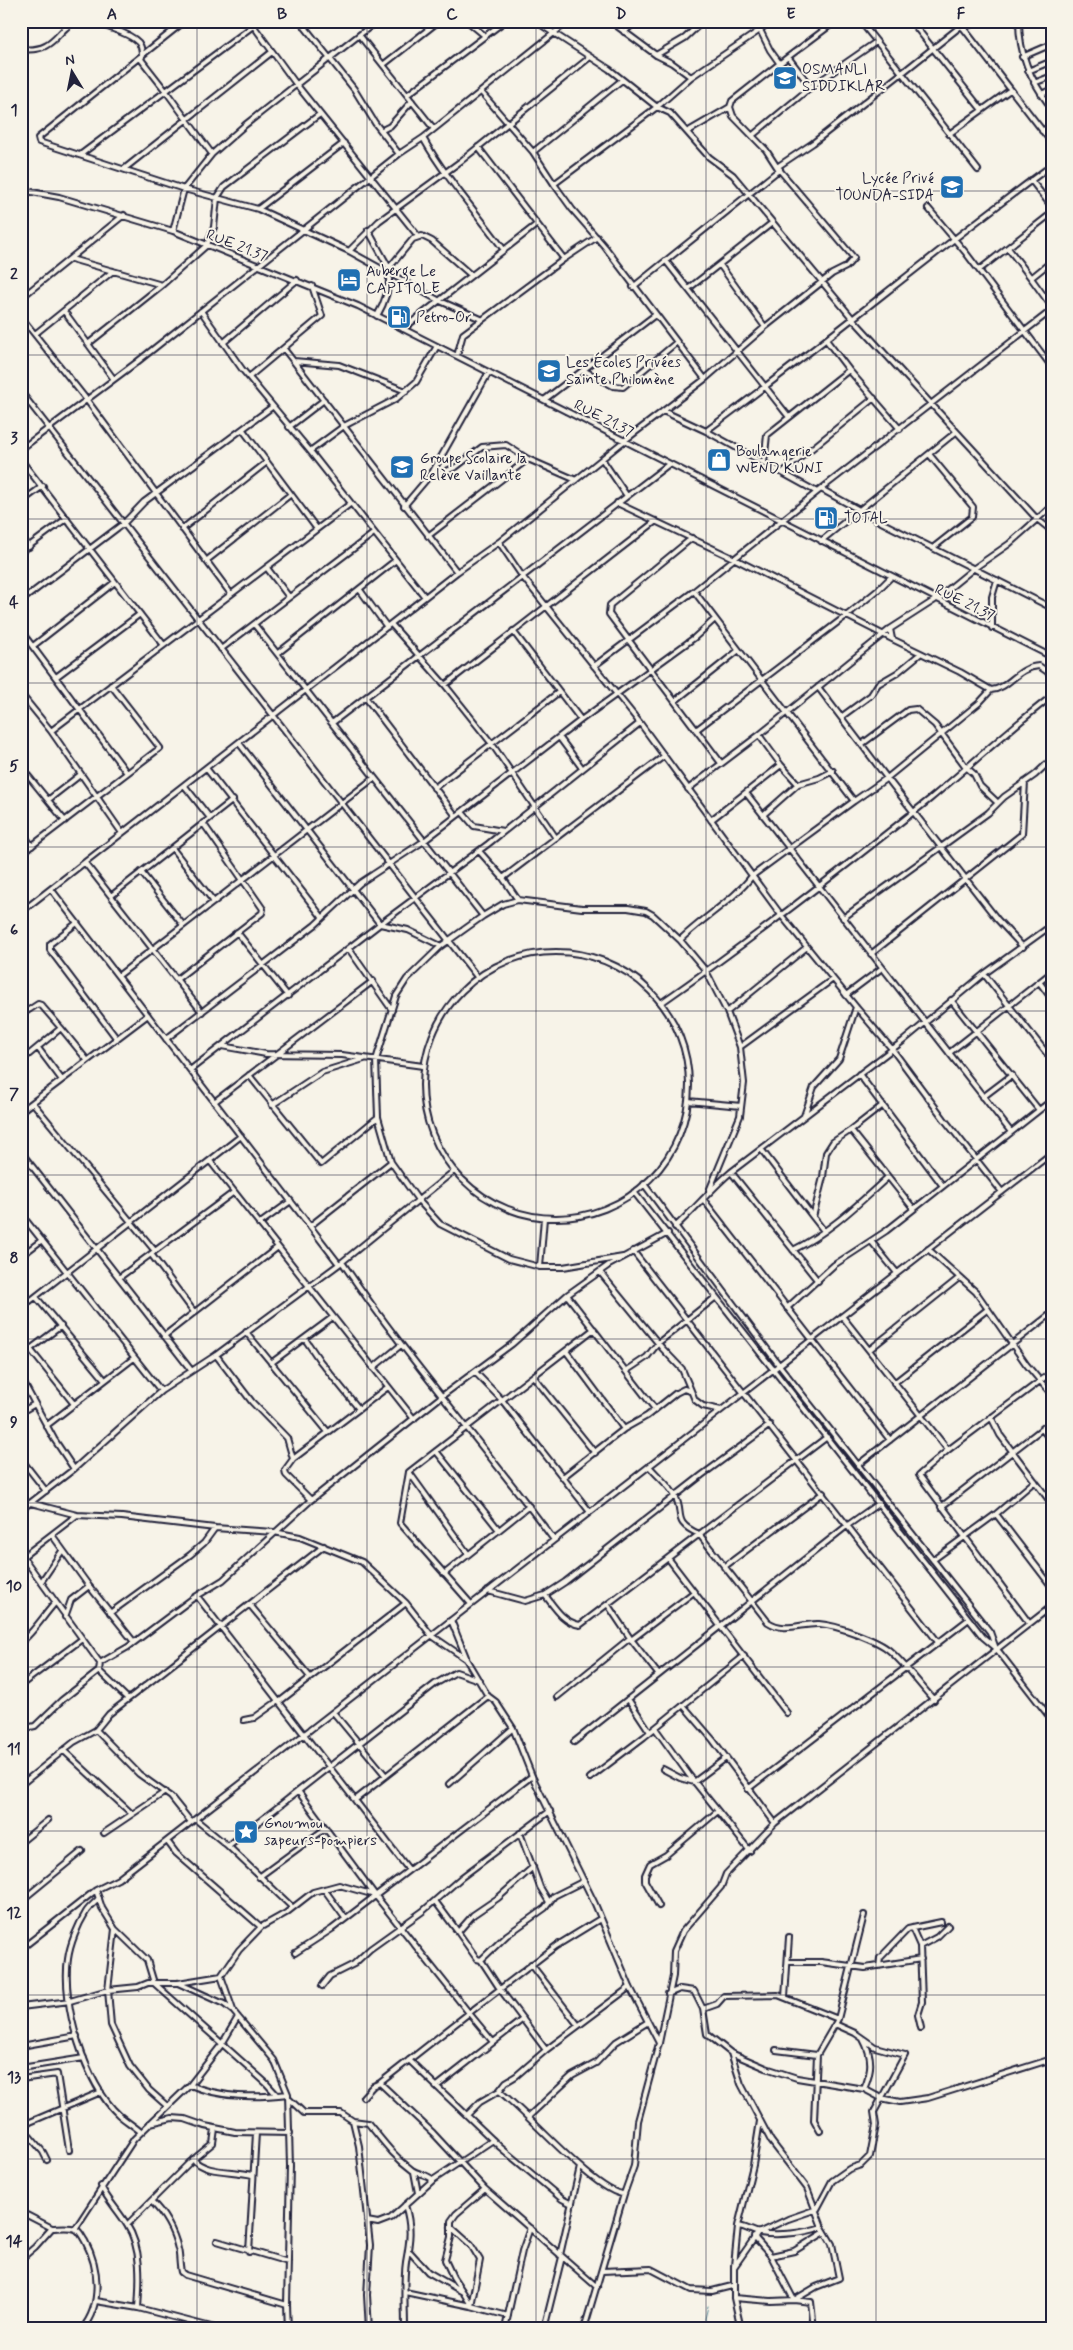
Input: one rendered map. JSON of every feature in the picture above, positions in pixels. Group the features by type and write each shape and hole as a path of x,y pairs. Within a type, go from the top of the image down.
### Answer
{"street":[{"path":"21,49 40,49 50,45 66,27 84,21"},
{"path":"89,21 112,28 137,41 141,46 141,58 212,154"},
{"path":"185,21 141,58 38,138 39,142 184,189 258,209 349,251 438,300 481,319"},
{"path":"250,21 296,84 418,236 432,241 470,275"},
{"path":"300,21 354,89 375,123 399,154"},
{"path":"173,231 184,189 212,154 296,84 378,21"},
{"path":"383,65 439,21"},
{"path":"466,21 484,35"},
{"path":"407,95 505,21"},
{"path":"535,21 589,58 609,69 657,107 670,113 709,157 733,175 853,319 1037,519 1052,532"},
{"path":"21,450 201,312 569,21"},
{"path":"610,21 656,55 672,63 691,77"},
{"path":"624,32 637,21"},
{"path":"656,55 685,38 703,21"},
{"path":"554,184 657,107 691,77 760,30 770,21"},
{"path":"21,912 457,572 499,542 624,440 705,379 765,327 823,282 846,267 854,258 753,135 733,116 730,107 732,101 836,21"},
{"path":"860,21 978,170"},
{"path":"910,21 982,110"},
{"path":"958,21 1052,143"},
{"path":"634,287 750,194 779,168 933,49 962,27 979,21"},
{"path":"1019,21 1022,57 1034,83 1050,106 1052,106"},
{"path":"1027,21 1052,22"},
{"path":"80,155 253,26"},
{"path":"760,30 770,50 780,64"},
{"path":"360,36 434,129"},
{"path":"753,135 811,88 876,42"},
{"path":"1022,57 1052,44"},
{"path":"124,169 272,52"},
{"path":"788,57 811,88"},
{"path":"349,251 368,230 395,207 478,147 589,58"},
{"path":"1028,71 1052,61"},
{"path":"1034,83 1052,76"},
{"path":"533,152 622,80"},
{"path":"950,134 1010,90"},
{"path":"1041,94 1052,90"},
{"path":"481,92 533,152 572,209 597,237 705,379"},
{"path":"382,130 390,126 412,101"},
{"path":"687,132 730,107"},
{"path":"88,344 162,285 207,245 214,227 217,198 224,187 320,114"},
{"path":"1042,131 1052,125"},
{"path":"423,138 437,162 504,250"},
{"path":"258,209 344,143"},
{"path":"478,147 536,225 564,259"},
{"path":"706,431 827,341 955,238 1052,165"},
{"path":"1032,180 1052,207"},
{"name":"RUE 21.37","path":"21,190 59,197 173,231 312,286 457,356 935,600 1052,657"},
{"path":"928,208 955,238 1052,367"},
{"path":"979,270 1052,213"},
{"path":"21,298 124,216"},
{"path":"688,289 772,223"},
{"path":"403,329 536,225"},
{"path":"368,230 388,268 389,274 384,302 377,316"},
{"path":"388,268 410,242 418,236"},
{"path":"457,356 463,334 481,319 597,237"},
{"path":"594,666 694,591 1052,309 1008,248"},
{"path":"71,259 162,285"},
{"path":"666,261 789,417"},
{"path":"1031,278 1052,261"},
{"path":"720,265 765,327"},
{"path":"35,334 114,271"},
{"path":"223,343 297,280"},
{"path":"249,377 322,316 312,286"},
{"path":"64,311 113,378"},
{"path":"201,312 272,407 310,451 425,597"},
{"path":"544,400 655,314"},
{"path":"21,317 86,399 231,594"},
{"path":"827,341 849,370 900,428"},
{"path":"583,370 613,386 623,387 676,342"},
{"path":"310,451 344,426 396,399 406,391 416,382 437,346"},
{"path":"284,349 457,572"},
{"path":"294,361 339,366 406,391"},
{"path":"764,463 767,435 849,370"},
{"path":"404,506 432,472 488,372"},
{"path":"21,392 478,978"},
{"path":"784,472 874,398"},
{"path":"289,428 324,400"},
{"path":"21,602 124,523 156,494 272,407"},
{"path":"663,411 706,431 764,463 1052,608"},
{"path":"242,430 317,529"},
{"path":"821,541 956,432"},
{"path":"432,472 444,472 456,466 482,447 506,445 528,459 576,480"},
{"path":"929,454 973,507 974,512 972,517 934,547"},
{"path":"428,536 528,459"},
{"path":"602,459 627,496"},
{"path":"21,460 43,486 163,644"},
{"path":"182,528 267,462"},
{"path":"332,723 669,464"},
{"path":"21,502 43,486"},
{"path":"206,561 291,494"},
{"path":"617,503 692,538 882,636 960,672 991,690"},
{"path":"50,731 350,504"},
{"path":"688,788 759,735 882,636 935,600 973,569 1009,544 1052,506"},
{"path":"21,552 66,518"},
{"path":"445,685 513,630 656,522"},
{"path":"221,648 374,533"},
{"path":"21,536 29,546"},
{"path":"692,538 610,605 610,614 721,764"},
{"path":"499,542 522,576 640,723 781,915 892,1049 944,1120 1002,1192"},
{"path":"278,653 396,560"},
{"path":"267,568 289,597"},
{"path":"696,730 846,616 891,577"},
{"path":"992,628 992,597 997,580"},
{"path":"33,646 115,582"},
{"path":"360,590 389,625 445,685 492,744 556,838"},
{"path":"694,591 854,801"},
{"path":"56,677 140,614"},
{"path":"166,1039 315,924 353,888 424,841 581,720 652,669 715,619"},
{"path":"254,624 483,916"},
{"path":"513,630 581,720"},
{"path":"890,630 892,639"},
{"path":"21,631 127,773"},
{"path":"675,701 739,650"},
{"path":"841,717 871,695 878,684 897,673 920,654"},
{"path":"680,940 696,924 745,887 752,876 887,778 991,690 999,689 1028,668 1039,666 1052,675"},
{"path":"21,854 160,748 111,685"},
{"path":"818,686 912,812 997,919 1023,947"},
{"path":"434,788 559,692"},
{"path":"21,694 50,731 122,833"},
{"path":"661,1003 706,972 818,886 912,812 1013,726 1052,696"},
{"path":"366,698 456,816"},
{"path":"862,744 912,709 916,709 930,720 966,767 974,774 980,786 998,803"},
{"path":"190,1070 380,924 449,874 640,723"},
{"path":"759,735 780,765 798,784"},
{"path":"559,737 582,768"},
{"path":"239,742 380,924 408,930 440,946"},
{"path":"503,878 664,756"},
{"path":"843,918 988,813 1052,759"},
{"path":"711,820 780,765"},
{"path":"21,767 65,821"},
{"path":"206,768 233,800 322,917"},
{"path":"763,815 798,784 819,778 833,771"},
{"path":"48,800 80,775"},
{"path":"118,976 374,778"},
{"path":"871,954 1022,834 1025,782"},
{"path":"184,785 210,818"},
{"path":"746,793 1011,1132"},
{"path":"111,896 233,800"},
{"path":"462,812 474,826 503,831"},
{"path":"177,980 262,913 263,909 203,824"},
{"path":"21,831 32,846"},
{"path":"172,848 214,902"},
{"path":"479,850 503,878 518,900"},
{"path":"85,863 202,1012"},
{"path":"141,872 183,925"},
{"path":"51,889 310,1226 341,1263 401,1345 468,1427 554,1540"},
{"path":"623,1257 575,1266 540,1267 509,1259 440,1224 418,1200 391,1162 378,1117 376,1060 396,996 407,978 440,946 503,904 518,900 582,908 628,908 646,911 680,940 706,972 727,1012 740,1047 744,1083 741,1106 735,1129 709,1191"},
{"path":"77,923 50,944 49,947 117,1039"},
{"path":"675,1228 709,1191 731,1172 892,1049 984,974 1052,925"},
{"path":"237,932 288,996"},
{"path":"727,1012 807,947"},
{"path":"349,949 392,1010"},
{"path":"540,952 570,953 586,956 617,967 644,986 661,1003 679,1032 685,1050 688,1067 688,1102 680,1134 672,1150 663,1164 634,1192 605,1208 586,1214 544,1218 517,1212 489,1200 464,1182 443,1156 428,1123 424,1106 423,1066 440,1019 462,990 478,978 505,962 520,957 540,952"},
{"path":"846,995 882,968"},
{"path":"949,1053 1052,972"},
{"path":"984,974 1052,1060"},
{"path":"740,1047 833,979"},
{"path":"214,1102 372,982"},
{"path":"1040,983 1052,999"},
{"path":"951,1000 1039,1110"},
{"path":"21,1014 38,1004 41,1005 87,1060"},
{"path":"804,1116 814,1087 839,1059 856,1007"},
{"path":"21,1111 148,1015"},
{"path":"21,1061 61,1028"},
{"path":"222,1046 275,1055 290,1053 423,1066"},
{"path":"38,1048 62,1080"},
{"path":"272,1105 322,1072 366,1059"},
{"path":"859,1074 943,1186"},
{"path":"249,1075 321,1164 378,1117"},
{"path":"983,1097 1012,1075"},
{"path":"787,1308 834,1266 871,1241 1052,1100"},
{"path":"688,1102 741,1106"},
{"path":"33,1103 130,1223 194,1312"},
{"path":"813,1217 823,1176 826,1153 833,1142 882,1105"},
{"path":"851,1130 913,1208"},
{"path":"21,1308 241,1136"},
{"path":"761,1149 824,1231"},
{"path":"21,1949 96,1890 118,1879 1052,1152"},
{"path":"22,1156 96,1250 120,1277 191,1370"},
{"path":"1047,1156 1052,1162"},
{"path":"210,1162 414,1419"},
{"path":"310,1226 391,1162"},
{"path":"21,1510 74,1469 161,1391 216,1355 341,1263 454,1171"},
{"path":"731,1172 818,1281"},
{"path":"793,1250 824,1231 855,1207 888,1177"},
{"path":"644,1184 779,1365 990,1632 996,1648"},
{"path":"120,1277 234,1192"},
{"path":"634,1192 983,1637 996,1648 1052,1720"},
{"path":"703,1199 890,1440"},
{"path":"259,1224 291,1201"},
{"path":"21,1214 161,1391"},
{"path":"540,1267 544,1218"},
{"path":"100,1663 165,1622 197,1596 238,1567 311,1500 442,1396 512,1344 567,1295 623,1257 668,1233"},
{"path":"21,1256 42,1240"},
{"path":"871,1241 897,1273"},
{"path":"164,1336 278,1247"},
{"path":"928,1249 976,1292 1052,1395"},
{"path":"633,1251 938,1642"},
{"path":"600,1272 658,1343 682,1369 696,1400 704,1406 721,1410"},
{"path":"869,1350 960,1278"},
{"path":"567,1295 655,1409"},
{"path":"36,1297 105,1380"},
{"path":"626,1371 647,1357 658,1343 716,1297"},
{"path":"894,1382 988,1309"},
{"path":"859,1464 1052,1313"},
{"path":"842,1316 948,1450"},
{"path":"271,1363 333,1317"},
{"path":"21,1356 61,1326"},
{"path":"471,1604 400,1523 409,1472 594,1329"},
{"path":"246,1332 328,1432"},
{"path":"305,1339 320,1361 359,1409"},
{"path":"373,1368 401,1345"},
{"path":"30,1349 74,1404"},
{"path":"566,1351 624,1429"},
{"path":"216,1355 252,1402 287,1438 293,1458"},
{"path":"46,1426 134,1358"},
{"path":"475,1372 502,1400 590,1512"},
{"path":"1029,1622 941,1507 919,1475 948,1450 1052,1372"},
{"path":"533,1376 595,1453"},
{"path":"21,1378 46,1426 74,1469"},
{"path":"311,1500 286,1475 285,1470 293,1458 388,1387"},
{"path":"564,1477 624,1429 680,1391 690,1390"},
{"path":"21,1412 35,1404"},
{"path":"991,1418 1012,1451 1052,1504"},
{"path":"941,1507 1052,1421"},
{"path":"488,1591 525,1601 545,1595 565,1582 770,1425"},
{"path":"1042,1429 1052,1442"},
{"path":"545,1595 556,1612 580,1626 827,1437"},
{"path":"436,1451 499,1530"},
{"path":"21,1459 46,1491"},
{"path":"649,1466 676,1497 682,1522 687,1529 698,1534 751,1602 772,1625 788,1628 820,1624 852,1632 882,1645 906,1668 934,1700"},
{"path":"409,1472 468,1554"},
{"path":"933,1560 996,1514 1034,1481"},
{"path":"724,1567 823,1493"},
{"path":"31,1503 77,1515 122,1517 215,1528 274,1532 300,1537 362,1562 406,1603 431,1635 466,1659"},
{"path":"574,1742 848,1525 879,1504"},
{"path":"444,1574 529,1506"},
{"path":"996,1514 1052,1587"},
{"path":"21,1729 35,1726 62,1700 99,1671 100,1663 22,1558 77,1515"},
{"path":"110,1613 190,1555 204,1543 215,1528"},
{"path":"52,1535 62,1551 134,1642"},
{"path":"23,1783 63,1750 96,1730 108,1714 324,1546"},
{"path":"41,1582 62,1551"},
{"path":"668,1558 787,1713"},
{"path":"65,1617 71,1600 89,1586"},
{"path":"557,1697 630,1639 694,1592"},
{"path":"197,1596 409,1870"},
{"path":"21,1642 31,1634 41,1618 54,1603"},
{"path":"244,1720 254,1718 279,1701 406,1603"},
{"path":"250,1604 310,1677"},
{"path":"608,1605 630,1639 658,1674"},
{"path":"584,2329 634,2166 638,2121 659,2042 673,1976 674,1951 683,1931 721,1887 726,1874 775,1823 934,1700 1029,1622 1052,1606"},
{"path":"748,1789 969,1619"},
{"path":"451,1620 466,1659 488,1696 496,1702 513,1728 532,1776 584,1881 630,1987 659,2042"},
{"path":"21,1685 82,1639"},
{"path":"590,1778 744,1656"},
{"path":"99,1671 128,1699"},
{"path":"228,1846 329,1766 452,1673 456,1672 479,1680"},
{"path":"355,1800 488,1696"},
{"path":"628,1699 650,1732"},
{"path":"684,1705 775,1823"},
{"path":"333,1712 386,1776"},
{"path":"450,1784 513,1728"},
{"path":"655,1728 694,1782 750,1850"},
{"path":"96,1730 139,1774 176,1802 191,1822"},
{"path":"63,1750 132,1814"},
{"path":"694,1782 726,1758"},
{"path":"663,1770 694,1782"},
{"path":"295,1953 345,1918 532,1776"},
{"path":"298,1791 375,1895 494,2042"},
{"path":"104,1833 165,1792"},
{"path":"322,1986 330,1976 354,1964 370,1949 435,1901 462,1876 550,1811"},
{"path":"659,1906 645,1878 650,1864 666,1855 718,1811"},
{"path":"195,1819 228,1846 292,1907"},
{"path":"21,1842 48,1820"},
{"path":"259,1877 326,1828"},
{"path":"520,1833 532,1867 549,1902"},
{"path":"167,1841 176,1854 261,1927"},
{"path":"21,1901 82,1851"},
{"path":"458,1932 473,1915 498,1898 532,1867"},
{"path":"481,1960 507,1935 538,1914 554,1896 584,1881"},
{"path":"21,2007 70,2001 108,1990 154,1983 178,1983 221,1976 239,1950 261,1927 313,1892 339,1885 375,1895"},
{"path":"324,1889 345,1918"},
{"path":"96,1890 115,1929 147,1960 154,1983 277,2095"},
{"path":"99,1898 87,1910 71,1947 67,1981 70,2001 77,2036 84,2058 101,2092 118,2115 141,2132"},
{"path":"435,1901 476,1959 481,1960 500,1990 546,2050"},
{"path":"820,2131 814,2120 818,2056 838,2019 864,1915"},
{"path":"363,2096 373,2086 380,2084 531,1964 600,1920"},
{"path":"879,1966 880,1958 906,1930 941,1922"},
{"path":"920,1946 938,1937 948,1926"},
{"path":"912,1928 920,1946 922,2002 918,2015 921,2028"},
{"path":"115,1929 108,1990 111,2025 122,2052 139,2078 167,2106"},
{"path":"786,1997 789,1937"},
{"path":"788,1962 821,1962 866,1968 921,1959"},
{"path":"531,1964 578,2026"},
{"path":"221,1976 233,2011"},
{"path":"178,1983 224,2004 233,2011 274,2060 288,2094 290,2134 288,2329"},
{"path":"468,2114 484,2099 499,2091 506,2082 516,2076 546,2050 630,1987"},
{"path":"668,1995 680,1989 694,1990 703,2009 707,2034 730,2053 797,2078 864,2089 881,2098 900,2102 928,2098 1052,2059"},
{"path":"703,2009 717,2004 727,1995 754,1996 769,1994 786,1997 838,2019"},
{"path":"75,2228 101,2186 141,2132 190,2085 222,2044 238,2017"},
{"path":"436,2087 523,2019"},
{"path":"528,2117 578,2072 596,2063 616,2042 648,2022"},
{"path":"734,2267 758,2233 816,2209 832,2181 860,2165 870,2156 876,2125 874,2112 905,2055 875,2047 862,2037 835,2024"},
{"path":"21,2046 77,2036"},
{"path":"862,2037 869,2051 871,2068 864,2089"},
{"path":"776,2050 818,2056"},
{"path":"730,2053 741,2084 760,2121 771,2141 802,2181 816,2209 824,2232 832,2244 839,2278 816,2287 794,2300"},
{"path":"21,2068 84,2058"},
{"path":"410,2060 493,2140 562,2199 572,2204"},
{"path":"21,2079 57,2074 70,2150"},
{"path":"380,2084 462,2162 485,2189 597,2288"},
{"path":"190,2085 206,2091 241,2097 288,2094"},
{"path":"499,2091 580,2167 609,2190 617,2194 624,2194"},
{"path":"47,2160 43,2152 22,2127 101,2092"},
{"path":"289,2099 304,2113 340,2113 353,2121 368,2123 394,2155 414,2172 434,2180"},
{"path":"149,2124 172,2118 185,2119 215,2128 256,2133 290,2134"},
{"path":"353,2121 359,2146 370,2245 367,2295 370,2329"},
{"path":"741,2329 732,2286 738,2226 753,2165 760,2121"},
{"path":"127,2225 194,2159 213,2143 215,2128"},
{"path":"249,2252 252,2175 256,2133"},
{"path":"366,2221 384,2222 434,2180 493,2140"},
{"path":"194,2159 199,2165 212,2170 232,2170 252,2175"},
{"path":"544,2329 580,2167"},
{"path":"414,2172 418,2193"},
{"path":"101,2186 106,2197 127,2225 139,2265 138,2308"},
{"path":"471,2306 445,2260 451,2237 451,2221 456,2214 485,2189"},
{"path":"151,2201 169,2224 178,2249 181,2272 185,2275 287,2305"},
{"path":"405,2205 410,2229 410,2252 406,2262 405,2329"},
{"path":"21,2212 52,2228 75,2228 92,2253 96,2275 96,2300 90,2318 82,2329"},
{"path":"738,2226 746,2226 758,2233 801,2232 822,2227"},
{"path":"451,2227 471,2244 480,2260 471,2306"},
{"path":"21,2259 35,2248 52,2228"},
{"path":"505,2329 522,2251 530,2228"},
{"path":"771,2256 794,2251 824,2232"},
{"path":"754,2238 771,2256 794,2300"},
{"path":"217,2241 288,2262"},
{"path":"410,2252 428,2272 463,2292"},
{"path":"602,2271 651,2269 691,2290 712,2292 732,2286"},
{"path":"405,2292 508,2316"},
{"path":"734,2298 811,2302 814,2329"},
{"path":"96,2300 138,2308 203,2327 219,2329"}],"waterway":[{"path":"708,2306 705,2319 709,2329"}],"place":[{"name":"OSMANLI SIDDIKLAR","path":"785,78"},
{"name":"Lycée Privé TOUNDA-SIDA","path":"952,187"},
{"name":"Auberge Le CAPITOLE","path":"349,280"},
{"name":"Petro-Or","path":"399,317"},
{"name":"Les Écoles Privées Sainte Philomène","path":"549,371"},
{"name":"Boulangerie WEND KUNI","path":"719,460"},
{"name":"Groupe Scolaire la Relève Vaillante","path":"402,467"},
{"name":"TOTAL","path":"826,518"},
{"name":"Gnoumou sapeurs-pompiers","path":"246,1832"}]}
